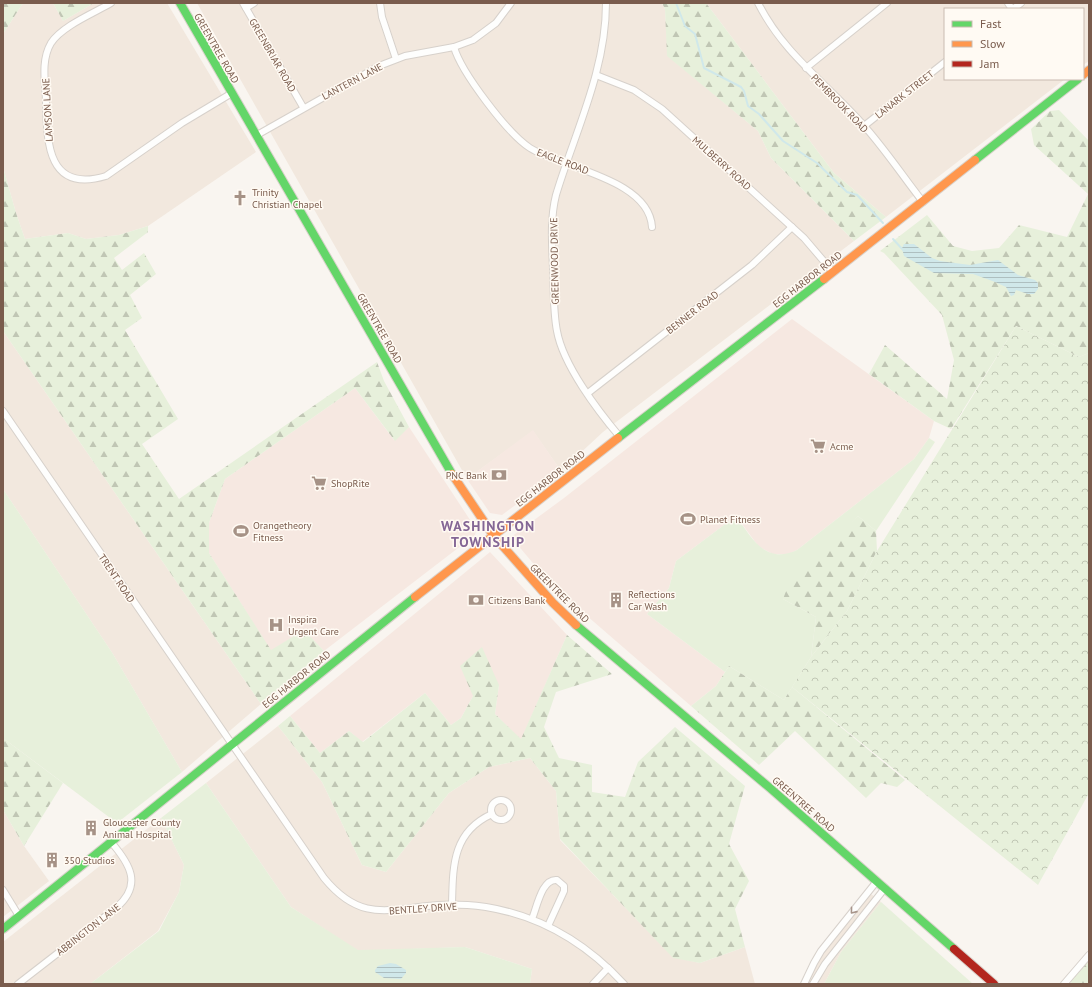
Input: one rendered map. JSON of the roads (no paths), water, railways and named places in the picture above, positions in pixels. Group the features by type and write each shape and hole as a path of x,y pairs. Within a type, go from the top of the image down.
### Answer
{"main road":[{"name":"GREENTREE ROAD","path":"180,3 446,464 493,535 545,595 588,636 878,881 994,984"},
{"name":"EGG HARBOR ROAD","path":"3,929 493,535 833,272 1077,80"}],"street":[{"name":"LAMSON LANE","path":"111,3 58,35 48,50 44,66 47,140 51,157 62,171 77,178 96,179 106,176 182,123 232,93"},
{"path":"245,5 254,3"},
{"path":"380,3 382,17 396,59"},
{"name":"LANTERN LANE","path":"257,135 360,74 396,59 424,51 454,47 473,40 486,32 502,16 511,3"},
{"name":"GREENWOOD DRIVE","path":"606,3 605,36 596,76 555,201 552,229 556,325 564,353 588,393 620,437"},
{"name":"PEMBROOK ROAD","path":"758,3 787,47 864,126 922,202"},
{"path":"806,68 887,3"},
{"name":"GREENBRIAR ROAD","path":"245,5 303,107"},
{"name":"EAGLE ROAD","path":"454,47 462,65 497,116 512,134 537,152 604,177 625,190 646,208 650,214 652,227"},
{"name":"LANARK STREET","path":"864,126 944,63"},
{"name":"MULBERRY ROAD","path":"596,76 627,86 659,106 792,227 833,272"},
{"name":"BENNER ROAD","path":"588,393 752,265 792,227"},
{"name":"TRENT ROAD","path":"3,411 231,745"},
{"name":"BENTLEY DRIVE","path":"231,745 324,878 345,899 364,908 384,911 452,904 486,907 532,919 548,926 580,945 608,968 624,984"},
{"path":"452,904 453,870 459,847 472,826 492,814"},
{"name":"ABBINGTON LANE","path":"18,984 116,908 125,898 131,885 130,871 125,859 111,842"},
{"path":"532,919 546,884 553,879 558,880 564,886 564,891 548,926"},
{"path":"804,984 811,967 821,951 878,881"},
{"path":"813,984 825,964 885,888"},
{"path":"3,890 19,916"},
{"path":"1064,984 1089,955"},
{"path":"594,984 608,968"}],"water":[{"path":"904,244 914,244 932,258 940,261 970,265 998,260 1018,275 1035,280 1038,283 1038,289 1034,294 1028,294 1016,290 1014,295 1011,296 1006,287 973,274 934,273 904,256 902,248"},
{"path":"390,963 396,964 406,970 406,973 401,979 384,978 375,972 378,966"}],"waterway":[{"path":"676,3 685,26 695,34 704,68 741,87 744,91 748,106 759,114 783,141 817,163 847,192 857,195 883,223"},
{"path":"893,239 904,251"}],"place":[{"name":"Trinity Christian Chapel","path":"240,198"},
{"name":"Acme","path":"818,446"},
{"name":"PNC Bank","path":"499,475"},
{"name":"ShopRite","path":"319,483"},
{"name":"Planet Fitness","path":"688,519"},
{"name":"Orangetheory Fitness","path":"241,531"},
{"name":"Citizens Bank","path":"476,600"},
{"name":"Reflections Car Wash","path":"616,600"},
{"name":"Inspira Urgent Care","path":"276,625"},
{"name":"Gloucester County Animal Hospital","path":"91,828"},
{"name":"350 Studios","path":"52,860"}],"district":[{"name":"WASHINGTON TOWNSHIP","path":"488,534"}]}
